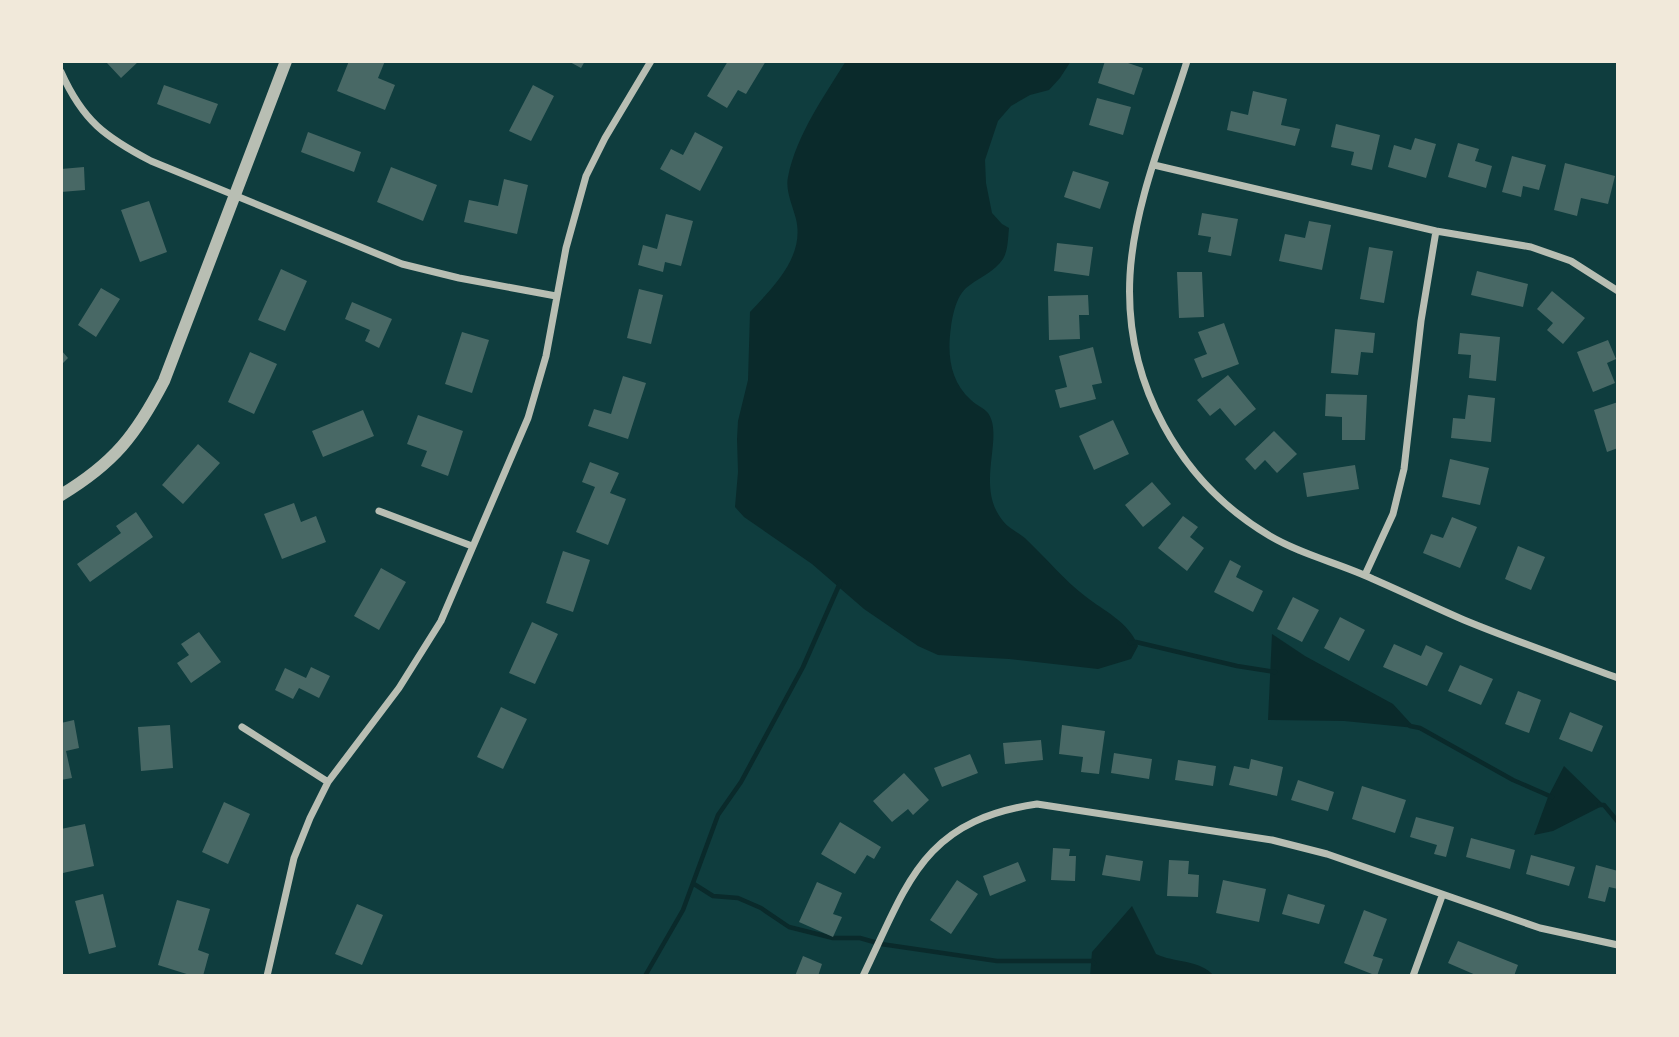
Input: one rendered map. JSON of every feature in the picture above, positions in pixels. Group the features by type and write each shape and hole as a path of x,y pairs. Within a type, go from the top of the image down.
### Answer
{"street":[{"path":"61,495 110,460 130,439 164,381 286,61"},
{"path":"267,976 294,858 328,782 422,654 441,621 528,418 546,356 556,296 586,176 605,138 651,61"},
{"path":"1187,61 1136,226 1129,299 1140,372 1172,442 1206,486 1238,515 1272,537 1465,620 1618,678"},
{"path":"61,72 64,87 97,128 151,161 402,264 459,278 556,296"},
{"path":"1154,165 1436,231 1531,247 1571,261 1618,291"},
{"path":"1365,575 1393,514 1404,469 1421,321 1436,231"},
{"path":"379,511 472,546"},
{"path":"242,727 328,782"},
{"path":"863,976 909,882 933,850 967,824 986,815 1006,808 1037,804 1272,840 1327,854 1540,928 1618,946"},
{"path":"1413,976 1442,895"}],"water":[{"path":"846,61 1071,61 1049,90 1030,95 1011,106 998,121 985,160 986,183 992,213 1009,228 1007,248 1005,256 992,271 966,289 959,298 954,310 949,348 958,385 988,413 992,423 991,493 1003,521 1028,541 1085,596 1129,630 1138,646 1131,659 1098,669 1009,659 938,655 918,646 864,609 812,564 744,517 735,507 738,421 748,380 750,312 777,282 796,246 798,233 788,187 792,162 812,117"},
{"path":"1272,634 1305,656 1393,704 1415,728 1344,721 1268,720"},
{"path":"1564,766 1604,805 1553,831 1534,835 1548,797"},
{"path":"1132,906 1156,954 1202,967 1214,976 1090,976 1092,952"}],"building":[{"path":"139,61 121,78 107,63"},
{"path":"349,61 385,61 378,78 395,85 385,110 337,91"},
{"path":"568,61 585,61 581,68"},
{"path":"728,61 766,61 746,94 738,90 727,108 707,96"},
{"path":"1105,61 1122,61 1143,68 1134,95 1098,83"},
{"path":"164,85 218,104 210,124 157,104"},
{"path":"533,85 554,96 531,141 509,131"},
{"path":"1253,91 1287,99 1281,125 1300,129 1295,146 1227,130 1231,111 1248,115"},
{"path":"1097,98 1131,107 1123,135 1089,125"},
{"path":"1336,124 1380,135 1372,170 1351,165 1354,152 1331,147"},
{"path":"308,132 361,152 354,172 301,152"},
{"path":"695,132 723,147 700,191 660,169 671,149 683,155"},
{"path":"1415,138 1436,144 1426,178 1388,167 1394,145 1411,150"},
{"path":"1458,143 1479,149 1475,161 1492,166 1486,188 1448,177"},
{"path":"1512,156 1546,165 1539,190 1523,186 1521,197 1502,192"},
{"path":"1565,163 1615,176 1608,204 1581,198 1577,216 1554,210"},
{"path":"84,167 85,190 61,192 61,169"},
{"path":"391,167 437,185 423,221 377,202"},
{"path":"1073,171 1109,182 1100,209 1064,197"},
{"path":"504,179 528,185 517,234 464,222 469,200 498,206"},
{"path":"149,201 167,252 140,262 121,210"},
{"path":"1202,213 1238,219 1231,256 1208,252 1211,237 1198,235"},
{"path":"666,214 693,221 681,266 665,262 663,272 638,265 643,245 657,249"},
{"path":"1309,221 1331,225 1322,270 1279,261 1285,234 1305,238"},
{"path":"1057,243 1093,247 1089,276 1054,271"},
{"path":"1369,247 1393,251 1384,303 1360,299"},
{"path":"281,269 307,281 285,331 258,320"},
{"path":"1477,271 1528,284 1523,307 1471,295"},
{"path":"1177,272 1202,272 1204,317 1179,318"},
{"path":"101,288 120,299 96,337 78,325"},
{"path":"639,289 663,295 651,344 627,338"},
{"path":"1552,291 1585,318 1563,344 1547,330 1553,323 1537,309"},
{"path":"1088,295 1089,315 1079,315 1080,339 1049,340 1048,296"},
{"path":"352,302 392,319 379,348 365,341 370,330 345,319"},
{"path":"1224,323 1239,364 1202,378 1194,359 1207,354 1198,332"},
{"path":"1335,329 1375,333 1373,353 1361,352 1358,375 1331,373"},
{"path":"462,332 489,340 472,393 445,384"},
{"path":"1460,333 1500,337 1496,381 1469,378 1471,355 1458,354"},
{"path":"1608,340 1616,359 1607,363 1615,383 1593,392 1577,352"},
{"path":"1093,347 1102,383 1092,385 1096,399 1060,408 1055,390 1067,387 1059,356"},
{"path":"61,350 68,358 61,365"},
{"path":"250,352 277,364 254,414 228,402"},
{"path":"1228,375 1256,409 1235,426 1220,408 1210,416 1197,400"},
{"path":"623,376 646,383 628,439 588,426 594,409 611,414"},
{"path":"1326,394 1367,395 1365,440 1342,440 1342,417 1325,416"},
{"path":"1468,395 1495,398 1491,442 1451,438 1453,418 1465,419"},
{"path":"1618,402 1618,448 1607,452 1594,410"},
{"path":"363,410 374,436 323,457 312,431"},
{"path":"418,415 463,431 448,476 421,466 427,451 407,444"},
{"path":"1113,420 1129,454 1094,470 1079,436"},
{"path":"1274,431 1297,454 1277,473 1265,460 1255,470 1245,459"},
{"path":"198,444 220,463 183,504 162,485"},
{"path":"1450,459 1489,468 1480,505 1442,497"},
{"path":"590,462 619,473 610,493 626,499 608,545 576,532 595,487 582,482"},
{"path":"1355,465 1359,489 1307,497 1303,473"},
{"path":"1152,482 1171,504 1143,527 1125,505"},
{"path":"294,503 301,522 316,516 326,542 282,559 264,514"},
{"path":"136,512 153,537 90,582 77,564 121,533 116,526"},
{"path":"1183,516 1198,527 1190,537 1204,548 1187,571 1158,548"},
{"path":"1452,517 1477,527 1460,568 1423,553 1431,534 1443,538"},
{"path":"1518,546 1545,557 1531,590 1505,579"},
{"path":"563,551 590,560 573,612 546,603"},
{"path":"1230,560 1241,566 1236,577 1263,591 1253,612 1214,592"},
{"path":"381,568 406,582 379,630 354,616"},
{"path":"1293,597 1319,610 1302,642 1277,629"},
{"path":"1340,617 1365,630 1349,661 1324,648"},
{"path":"532,622 558,634 535,684 509,673"},
{"path":"199,632 221,662 191,683 177,663 189,655 181,644"},
{"path":"1394,644 1421,656 1426,645 1443,653 1427,686 1383,667"},
{"path":"1460,665 1493,679 1481,705 1448,691"},
{"path":"311,667 330,676 319,698 299,688 293,699 275,690 285,668 306,678"},
{"path":"1518,691 1541,700 1529,733 1505,724"},
{"path":"501,707 527,719 503,769 477,757"},
{"path":"1570,712 1603,726 1592,752 1559,739"},
{"path":"74,720 79,748 66,751 72,778 61,780 61,723"},
{"path":"170,725 173,768 141,771 138,727"},
{"path":"1062,725 1105,731 1099,774 1081,772 1083,757 1059,754"},
{"path":"1041,740 1043,760 1005,764 1003,743"},
{"path":"1114,753 1152,759 1149,779 1111,773"},
{"path":"970,754 978,773 942,787 934,768"},
{"path":"1251,759 1283,767 1277,796 1229,785 1234,766 1249,769"},
{"path":"1178,760 1216,766 1213,786 1175,780"},
{"path":"904,773 929,800 913,815 908,809 892,822 873,801"},
{"path":"1298,780 1334,792 1328,811 1291,800"},
{"path":"1362,786 1406,800 1395,833 1352,819"},
{"path":"224,802 250,814 228,864 202,852"},
{"path":"1416,817 1454,827 1446,857 1434,854 1437,845 1410,837"},
{"path":"840,822 881,847 874,859 867,855 855,874 821,854"},
{"path":"85,824 94,866 63,873 61,829"},
{"path":"1471,838 1515,850 1510,869 1466,857"},
{"path":"1053,848 1070,849 1069,856 1076,856 1075,881 1051,880"},
{"path":"1106,855 1143,861 1140,881 1102,875"},
{"path":"1531,855 1575,867 1569,886 1526,874"},
{"path":"1169,860 1189,861 1188,874 1199,875 1198,897 1167,896"},
{"path":"1018,862 1026,881 990,896 983,876"},
{"path":"1596,865 1618,871 1618,889 1609,887 1605,902 1588,898"},
{"path":"957,880 978,894 951,934 930,920"},
{"path":"1223,880 1266,889 1259,922 1216,913"},
{"path":"817,882 842,893 833,914 842,917 833,937 799,922"},
{"path":"103,894 116,947 89,954 75,901"},
{"path":"1288,894 1325,905 1319,924 1282,914"},
{"path":"177,900 210,909 198,950 209,954 203,976 193,976 158,965"},
{"path":"357,904 383,915 362,965 335,954"},
{"path":"1364,910 1387,919 1373,956 1383,959 1377,976 1344,963"},
{"path":"1458,941 1518,965 1514,976 1478,976 1448,963"},
{"path":"803,956 822,964 818,976 795,976"}],"waterway":[{"path":"645,976 683,910 718,815 741,782 803,667 840,583"},
{"path":"1130,643 1136,642 1237,666 1275,672"},
{"path":"1410,726 1420,728 1513,780 1552,797"},
{"path":"1599,805 1604,805 1618,822"},
{"path":"694,884 713,896 738,898 761,908 789,927 833,938 860,938 881,944 997,961 1094,963"}]}
